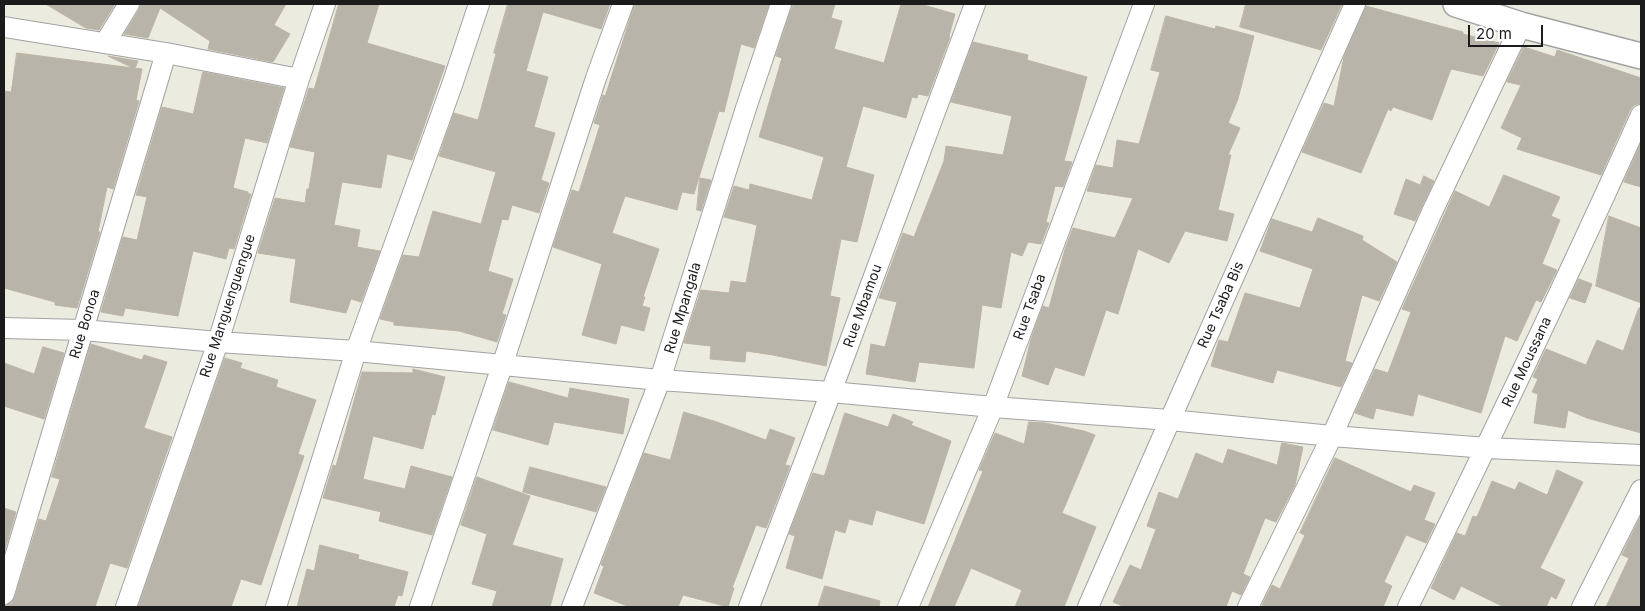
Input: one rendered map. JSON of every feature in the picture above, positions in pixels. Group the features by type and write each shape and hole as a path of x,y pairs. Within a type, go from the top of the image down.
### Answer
{"street":[{"path":"105,43 129,4"},
{"name":"Rue Manguenguengue","path":"126,607 218,342 325,4"},
{"path":"276,607 356,351 449,94 479,4"},
{"path":"420,607 502,366 596,78 623,4"},
{"name":"Rue Mpangala","path":"572,607 660,380 781,4"},
{"name":"Rue Mbamou","path":"748,607 831,392 975,4"},
{"name":"Rue Tsaba","path":"908,607 993,407 1144,4"},
{"name":"Rue Tsaba Bis","path":"1088,607 1355,4"},
{"path":"1456,4 1521,25 1641,56"},
{"path":"1248,607 1332,436 1432,212 1521,25"},
{"path":"4,29 166,53 300,80"},
{"name":"Rue Bonoa","path":"4,594 166,53"},
{"name":"Rue Moussana","path":"1408,607 1487,448 1582,247 1641,115"},
{"path":"4,328 82,330 218,342 356,351 660,380 831,392 1487,448 1641,454"},
{"path":"1582,607 1641,490"}],"building":[{"path":"46,4 115,4 99,30 86,28"},
{"path":"141,4 286,4 274,25 290,34 273,62 208,49 210,41 160,8 148,38 124,34"},
{"path":"339,4 379,4 367,43 445,66 412,160 387,154 381,188 342,182 334,225 360,230 357,247 380,251 361,302 351,299 346,313 290,302 296,259 258,253 275,198 305,203 315,152 290,147 309,88 314,89"},
{"path":"508,4 610,4 601,29 543,12 526,71 548,77 534,127 555,133 541,180 549,183 539,213 512,205 508,220 502,219 488,271 513,279 502,314 506,315 497,342 459,331 394,325 394,322 380,319 403,255 419,257 433,211 481,224 496,172 439,156 454,113 478,120"},
{"path":"635,4 769,4 754,48 741,44 724,112 719,111 694,194 682,192 677,210 625,196 612,233 659,249 643,297 645,297 642,306 650,308 644,331 621,325 616,344 582,335 602,264 553,247 572,190 579,192 600,125 594,123 603,95 605,96"},
{"path":"793,4 835,4 831,18 842,21 834,49 884,63 901,4 920,4 955,14 950,37 928,96 918,94 917,98 912,97 906,118 863,106 846,167 874,175 857,242 841,239 830,296 840,298 826,366 746,351 745,362 710,359 711,346 684,343 701,290 729,293 731,281 746,283 757,225 724,217 734,186 749,190 750,184 812,200 824,157 759,137 782,58 776,56"},
{"path":"1246,4 1342,4 1321,50 1240,27"},
{"path":"1366,6 1499,43 1483,76 1451,69 1432,120 1393,107 1391,111 1388,109 1361,173 1302,152 1324,103 1334,106 1344,57"},
{"path":"1166,16 1215,29 1216,26 1254,36 1238,99 1228,123 1240,128 1228,155 1231,155 1218,210 1234,214 1227,241 1185,231 1169,263 1138,249 1118,314 1106,310 1084,376 1055,367 1048,385 1022,376 1031,339 1043,306 1049,308 1065,249 1073,228 1115,238 1133,198 1087,191 1096,165 1113,168 1117,140 1139,144 1160,72 1151,70"},
{"path":"973,42 1028,55 1027,60 1087,77 1064,161 1072,162 1063,187 1055,186 1046,222 1049,223 1041,244 1028,242 1022,256 1011,252 1001,308 982,305 974,368 919,362 915,382 866,374 871,344 885,347 897,302 879,298 903,233 914,237 944,161 946,146 1003,155 1012,116 951,102"},
{"path":"1524,47 1555,57 1557,50 1641,78 1641,103 1634,105 1630,110 1601,175 1517,149 1522,138 1501,128 1521,85 1507,82"},
{"path":"17,53 133,68 108,56 138,61 135,68 142,69 136,100 139,101 113,189 107,187 98,232 100,232 77,308 55,305 55,302 4,288 4,91 11,92"},
{"path":"203,72 284,88 267,143 245,138 233,188 251,194 234,249 229,248 226,259 193,251 178,316 125,308 123,316 101,312 123,237 137,240 147,197 136,195 162,107 193,114"},
{"path":"1641,143 1641,187 1624,182"},
{"path":"1504,175 1560,197 1551,216 1560,220 1542,264 1557,270 1541,302 1536,300 1517,341 1505,336 1481,413 1418,394 1413,416 1376,408 1373,419 1355,413 1375,369 1388,373 1411,312 1402,309 1455,191 1489,207"},
{"path":"1424,176 1434,181 1415,221 1394,214 1406,179 1420,185"},
{"path":"700,178 711,180 701,211 697,210"},
{"path":"1609,216 1641,228 1641,303 1596,286"},
{"path":"1318,218 1363,236 1362,240 1397,262 1379,301 1362,295 1345,361 1352,363 1341,387 1277,370 1273,383 1211,366 1219,340 1228,342 1245,293 1300,308 1313,269 1260,251 1272,219 1312,232"},
{"path":"1579,279 1592,284 1585,303 1570,298"},
{"path":"1639,308 1641,308 1641,433 1587,418 1568,410 1565,428 1534,423 1538,394 1532,392 1538,379 1533,377 1546,349 1586,365 1597,340 1623,351"},
{"path":"91,344 142,360 144,355 167,362 144,428 172,437 127,568 110,563 95,607 4,607 12,603 15,597 39,519 46,521 60,479 52,477"},
{"path":"43,347 64,353 44,419 4,406 4,363 34,374"},
{"path":"225,358 242,363 240,368 278,380 276,387 316,400 298,454 304,456 261,585 241,579 231,607 138,607"},
{"path":"413,369 445,377 435,415 432,414 423,449 373,436 363,479 405,489 411,466 452,477 432,535 379,521 381,512 323,498 333,465 336,466 362,372 413,373"},
{"path":"509,382 568,398 570,388 629,399 623,434 554,422 548,445 493,430"},
{"path":"684,412 766,440 770,429 795,438 785,465 790,466 766,528 756,525 732,588 734,588 728,607 683,595 678,607 630,607 594,593 604,566 601,565 644,453 670,460"},
{"path":"845,413 888,427 893,414 913,422 911,425 951,441 924,524 876,510 872,525 849,519 845,533 835,530 822,579 786,568 795,536 789,534 813,473 824,476"},
{"path":"1029,422 1045,423 1095,435 1062,513 1096,527 1064,607 1015,607 1022,590 971,568 954,607 928,607 983,471 979,470 995,433 1024,444"},
{"path":"1282,443 1303,447 1295,485 1276,522 1265,518 1243,574 1250,577 1241,595 1232,591 1226,607 1125,607 1113,602 1130,565 1141,570 1156,529 1147,526 1159,492 1178,499 1196,453 1223,464 1228,449 1277,465"},
{"path":"1335,458 1411,492 1414,485 1435,493 1424,520 1435,524 1426,543 1406,535 1384,582 1392,586 1383,607 1269,607 1262,605 1272,585 1280,589 1305,535 1300,533"},
{"path":"530,467 606,487 596,512 523,492"},
{"path":"1557,470 1583,482 1540,568 1565,580 1556,599 1551,596 1546,607 1504,607 1461,586 1454,600 1431,588 1457,533 1465,536 1473,516 1477,517 1492,481 1515,490 1519,482 1547,495"},
{"path":"477,477 530,496 512,545 563,559 550,607 492,607 497,591 472,584 487,534 461,525"},
{"path":"4,508 16,512 4,553"},
{"path":"1641,516 1641,607 1606,607 1629,558 1622,555"},
{"path":"320,545 359,555 358,559 408,572 402,596 398,595 394,607 297,607 307,569 314,571"},
{"path":"825,586 880,601 879,607 818,607"}]}
